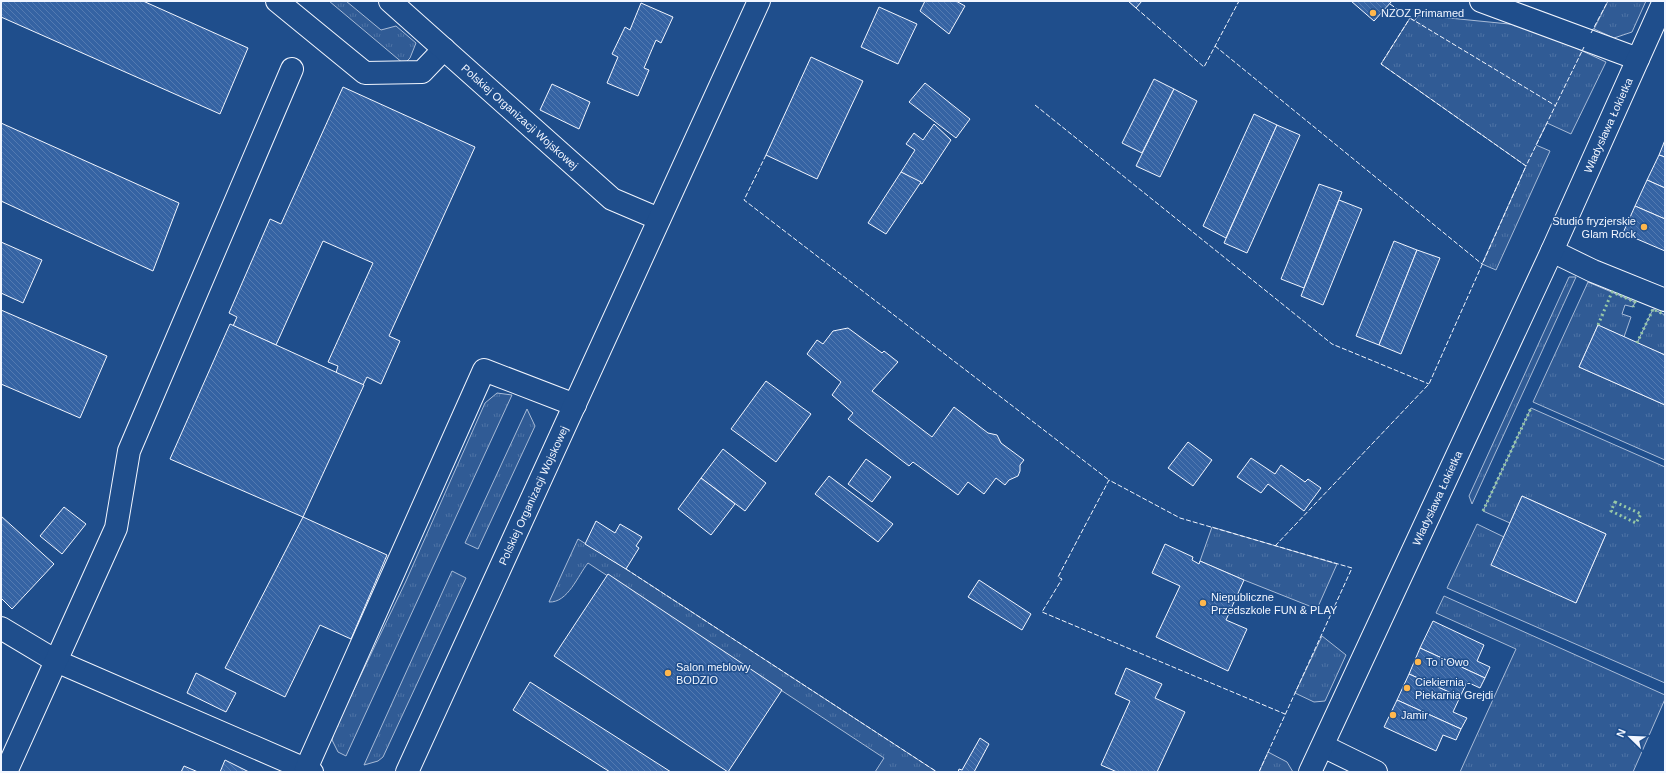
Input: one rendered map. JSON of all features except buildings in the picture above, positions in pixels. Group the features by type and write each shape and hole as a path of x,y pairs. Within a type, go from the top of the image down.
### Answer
{"street":[{"path":"278,1 365,73 422,72 444,49"},
{"name":"Polskiej Organizacji Wojskowej","path":"390,1 612,199 659,219"},
{"name":"Polskiej Organizacji Wojskowej","path":"407,772 759,1"},
{"path":"1481,1 1638,59"},
{"name":"Władysława Łokietka","path":"1310,772 1552,250 1664,1"},
{"path":"6,772 116,528 128,451 292,69"},
{"path":"1552,250 1593,271 1665,300"},
{"path":"1,628 56,661 309,771 484,370 575,405"},
{"path":"1322,746 1376,772"}],"green space":[{"path":"329,1 346,1 381,30 396,26 416,43 410,58 404,64"},
{"path":"1608,1 1646,1 1632,32 1614,38 1594,29"},
{"path":"1419,15 1529,26 1606,62 1571,134 1547,123 1536,145 1550,151 1496,270 1482,264 1526,166 1381,64 1410,18 1414,21"},
{"path":"1569,277 1576,277 1472,504 1469,496"},
{"path":"1588,282 1635,302 1633,307 1625,305 1622,314 1631,317 1624,337 1598,325 1579,367 1665,405 1665,460 1533,402"},
{"path":"1653,309 1665,315 1665,355 1637,343"},
{"path":"497,393 512,395 346,756 338,752 332,740 335,729 406,581 485,403"},
{"path":"1531,408 1665,467 1665,683 1447,588 1477,524 1504,537 1576,603 1606,534 1522,496 1510,523 1483,511"},
{"path":"527,409 535,426 478,549 465,543"},
{"path":"1212,527 1337,564 1317,609 1200,561"},
{"path":"578,539 937,772 875,772 884,758 588,563 572,587 562,598 549,602"},
{"path":"452,571 466,578 383,757 378,761 364,765"},
{"path":"1444,596 1665,695 1665,699 1633,772 1460,772 1516,649 1436,613"},
{"path":"1322,636 1346,655 1325,701 1314,702 1295,693"},
{"path":"1268,752 1287,762 1293,772 1259,772"}],"hedge":[{"path":"1598,325 1612,292 1635,302 1633,307"},
{"path":"1637,343 1653,309 1665,315"},
{"path":"1483,511 1531,408"},
{"path":"1615,502 1641,514 1636,523 1611,511 1615,502"}],"fence":[{"path":"1136,8 1204,67 1239,1"},
{"path":"1591,33 1608,1"},
{"path":"1390,4 1410,18 1381,64 1526,166 1584,47"},
{"path":"1410,18 1556,106"},
{"path":"1215,46 1482,264"},
{"path":"1035,105 1332,344 1429,384"},
{"path":"766,155 744,200 1109,480"},
{"path":"1275,546 1429,384 1526,166"},
{"path":"1259,772 1352,568 1180,518 1109,480 1058,577 1062,579 1042,612 1285,714"},
{"path":"626,569 937,772"}],"place":[{"name":"NZOZ Primamed","path":"1373,13"},
{"name":"Studio fryzjerskie Glam Rock","path":"1644,227"},
{"name":"Niepubliczne Przedszkole FUN & PLAY","path":"1203,603"},
{"name":"To i Owo","path":"1418,662"},
{"name":"Salon meblowy BODZIO","path":"668,673"},
{"name":"Ciekiernia - Piekarnia Grejdi","path":"1407,688"},
{"name":"Jamir","path":"1393,715"}]}
